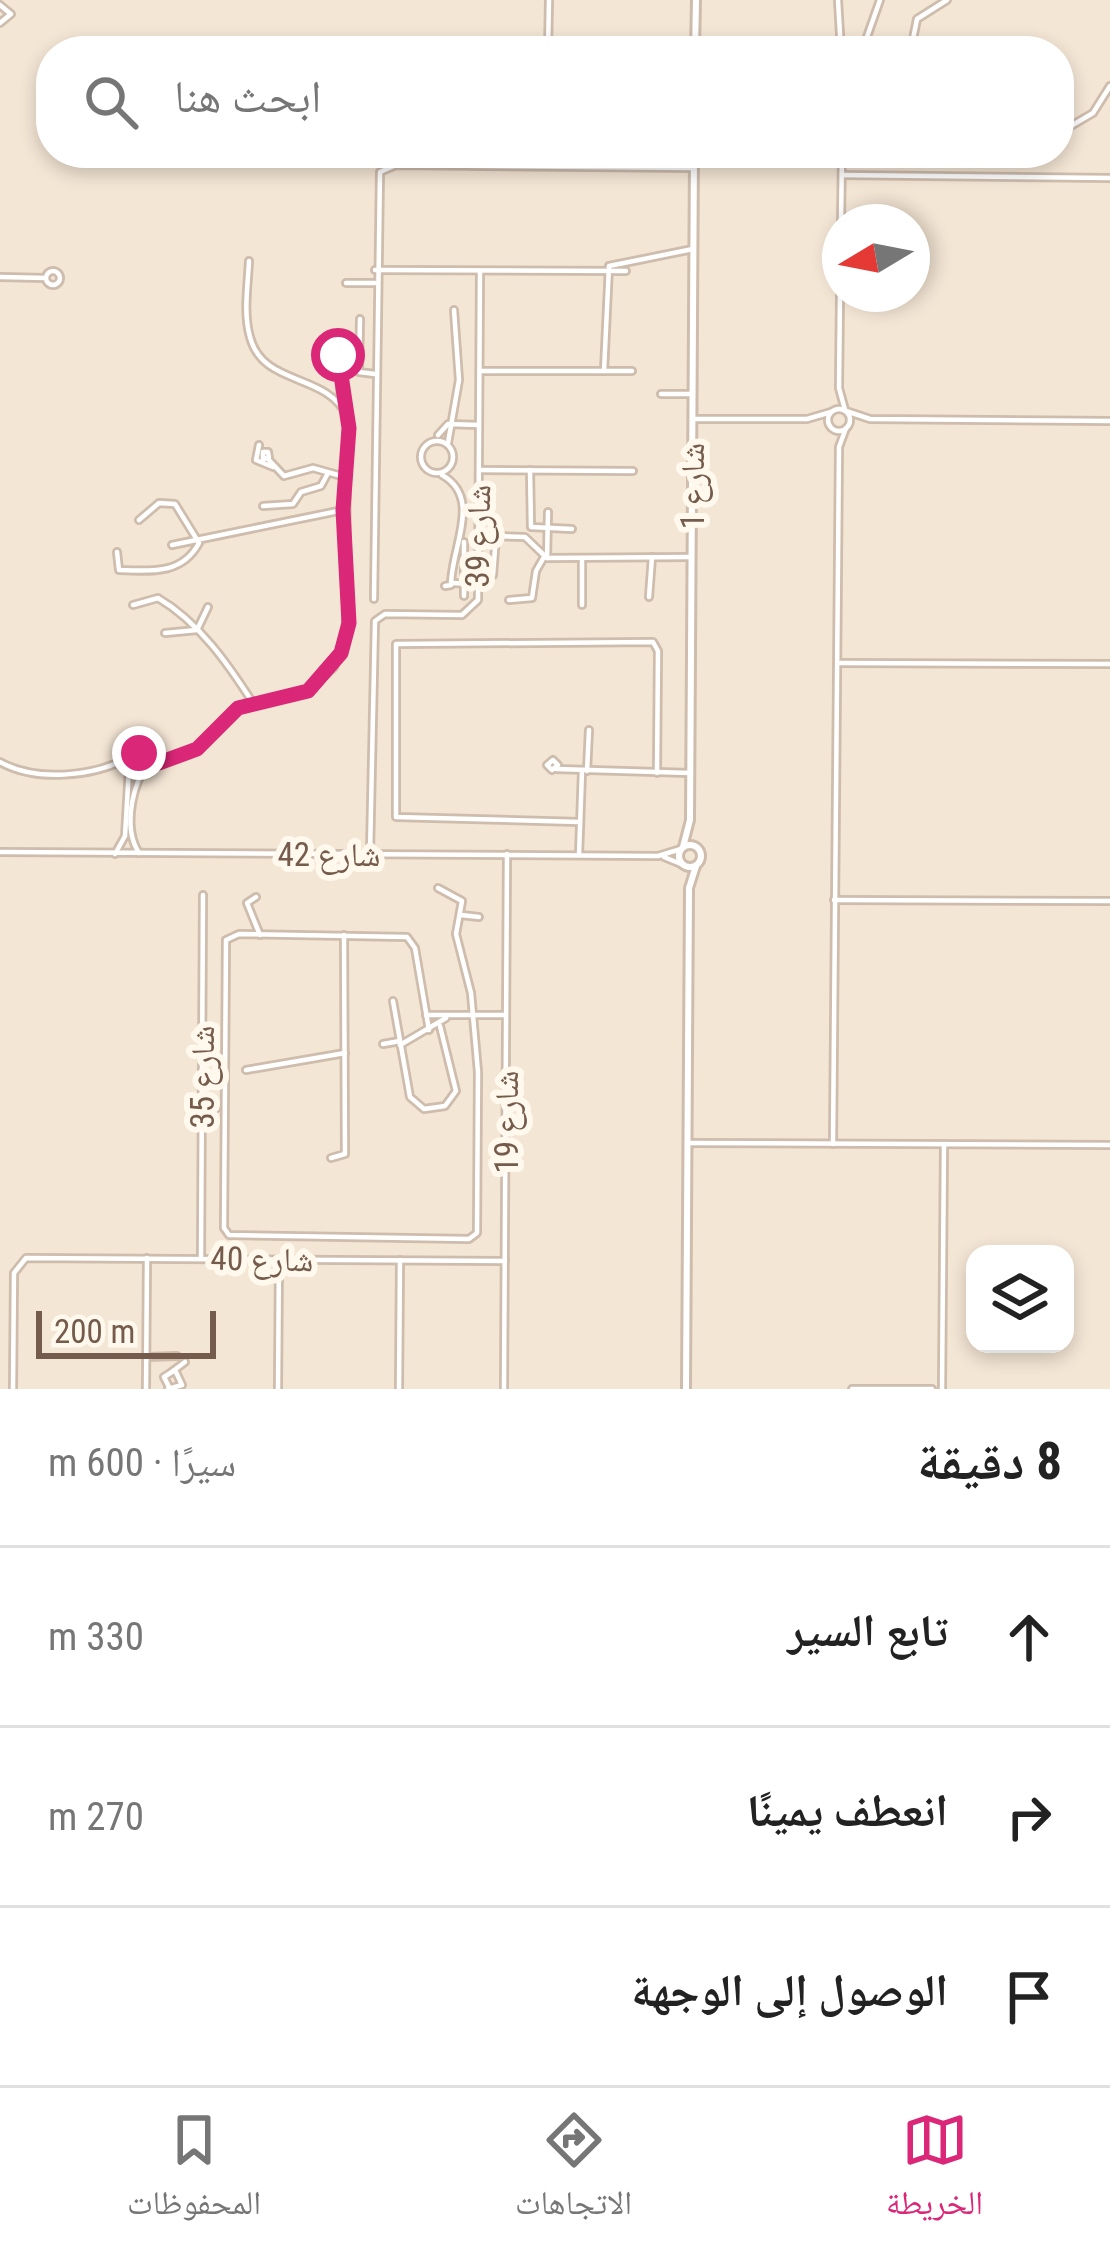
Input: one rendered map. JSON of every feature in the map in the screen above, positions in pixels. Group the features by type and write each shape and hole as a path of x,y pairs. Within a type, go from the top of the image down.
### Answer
{"street":[{"path":"548,36 549,0"},
{"path":"695,36 696,0"},
{"path":"838,0 840,36"},
{"path":"867,36 880,0"},
{"path":"914,36 917,19 946,0"},
{"path":"0,23 11,17 2,4"},
{"path":"1074,124 1093,112 1110,86"},
{"path":"374,599 376,180 384,169 465,168"},
{"name":"شارع 1","path":"694,168 690,820 701,855 696,866"},
{"path":"841,204 842,168"},
{"path":"842,175 1110,178"},
{"path":"604,371 607,271 614,263 693,249"},
{"path":"249,261 252,346 271,368 326,388 341,404"},
{"path":"375,270 626,271"},
{"name":"شارع 39","path":"370,854 375,621 385,614 468,613 478,600 480,271"},
{"path":"0,278 46,278"},
{"path":"346,283 375,283"},
{"path":"442,475 449,460 448,424 459,380 454,310"},
{"path":"833,1144 839,447 846,428 839,388 840,312"},
{"path":"359,371 360,319"},
{"path":"0,762 39,775 116,764 144,766 188,754 229,714 253,703 308,691 341,653 349,623 343,510 349,428 341,404 337,347"},
{"path":"479,370 632,371"},
{"path":"341,371 375,374"},
{"path":"839,388 830,427 839,447"},
{"path":"661,394 692,394"},
{"path":"692,419 807,419 845,411 870,419 1110,421"},
{"path":"807,419 846,428 870,419"},
{"path":"479,425 448,424 433,439 424,464 430,474 442,475 464,497 448,585 493,575 495,536 525,537 545,558 691,557"},
{"path":"433,439 448,443"},
{"path":"273,467 262,450 256,460 289,476 308,468 345,477"},
{"path":"479,470 633,471"},
{"path":"530,470 530,526 572,530"},
{"path":"263,506 293,504 302,492 324,483 328,473"},
{"path":"139,520 159,502 170,502 199,543"},
{"path":"172,545 343,510"},
{"path":"509,600 531,600 536,571 545,558 548,512"},
{"path":"464,542 464,596"},
{"path":"117,552 118,569 160,572 188,560 199,543"},
{"path":"649,597 652,557"},
{"path":"582,558 582,605"},
{"path":"148,585 153,599"},
{"path":"133,605 153,599 176,610 253,703"},
{"path":"197,630 208,607"},
{"path":"165,633 197,630"},
{"path":"580,822 396,817 396,644 653,642 658,651 656,773"},
{"path":"839,663 1110,664"},
{"path":"579,855 589,730"},
{"path":"116,854 125,836 128,764 139,753 144,766 132,810 131,836 140,853"},
{"path":"556,769 690,773"},
{"name":"شارع 1","path":"682,864 690,820"},
{"path":"682,848 696,847"},
{"name":"شارع 42","path":"658,856 682,848"},
{"name":"شارع 42","path":"0,852 658,856 682,864"},
{"name":"شارع 19","path":"504,1389 507,854"},
{"path":"686,1389 689,888 682,864 696,866 689,888"},
{"path":"429,1030 411,940 234,934 224,944 221,1108 224,1228 229,1235 472,1238 478,1230 478,1072 471,993 456,938 459,896 438,888"},
{"name":"شارع 35","path":"201,1259 203,896"},
{"path":"256,897 247,902 260,934"},
{"path":"834,900 1110,901"},
{"path":"461,915 479,917"},
{"path":"331,1158 345,1154 344,935"},
{"path":"393,1001 415,1106 445,1106 456,1087 440,1025"},
{"path":"426,1015 506,1016"},
{"path":"383,1044 400,1043 446,1018"},
{"path":"246,1070 345,1053"},
{"path":"202,1108 221,1108"},
{"path":"687,1144 1110,1145"},
{"path":"942,1389 944,1144"},
{"path":"146,1258 146,1389"},
{"path":"278,1389 279,1259"},
{"name":"شارع 40","path":"13,1389 14,1273 20,1261 505,1261"},
{"path":"399,1389 400,1261"},
{"path":"146,1357 178,1356"},
{"path":"146,1380 164,1380 185,1362"},
{"path":"164,1380 169,1389 183,1383 173,1370"},
{"path":"852,1389 932,1389"}],"shaded area":[{"path":"0,0 1110,0 1110,1389 0,1389"}],"route":[{"path":"139,753 159,763 178,759 197,749 238,708 308,691 334,667 341,653 349,623 343,510 349,428 341,404 338,355"}]}
